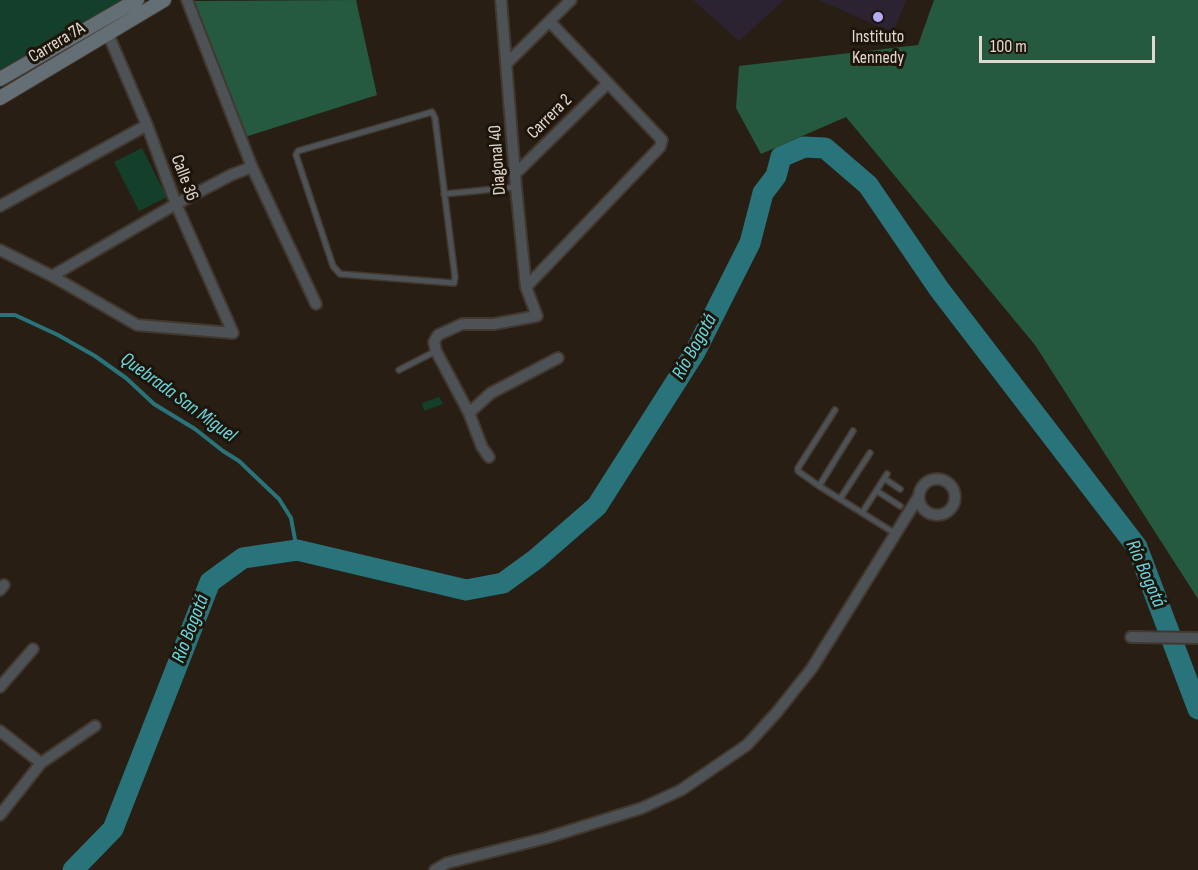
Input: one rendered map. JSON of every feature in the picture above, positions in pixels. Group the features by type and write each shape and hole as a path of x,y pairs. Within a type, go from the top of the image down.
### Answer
{"main road":[{"name":"Carrera 7A","path":"0,79 137,0"},
{"name":"Carrera 7A","path":"0,98 164,0"}],"street":[{"path":"187,0 252,167 316,304"},
{"name":"Diagonal 40","path":"436,351 434,342 438,335 462,324 494,324 537,316 526,287 501,0"},
{"path":"507,63 570,0"},
{"path":"526,287 660,147 662,140 550,22"},
{"name":"Calle 36","path":"52,276 137,325 233,333 176,204 147,125 108,34"},
{"name":"Carrera 2","path":"515,174 608,83"},
{"path":"0,206 147,125"},
{"path":"0,250 52,276 176,204 252,167"},
{"path":"436,351 489,457"},
{"path":"469,413 491,393 558,358"},
{"path":"435,870 447,863 546,838 642,808 681,790 747,745 812,668 919,496"},
{"path":"1131,637 1198,638"},
{"path":"0,687 33,649"},
{"path":"0,815 41,763 95,726"},
{"path":"0,731 41,763"}],"lane":[{"path":"432,112 435,118 444,194 454,283 340,274 333,267 296,155 298,150 303,148 432,112"},
{"path":"444,194 516,187"},
{"path":"399,370 436,351"},
{"path":"835,410 798,468 800,474 896,534"},
{"path":"819,486 852,431"},
{"path":"840,500 870,453"},
{"path":"862,513 886,477 900,489"},
{"path":"877,491 900,506"}],"shaded area":[{"path":"693,0 784,0 739,41"},
{"name":"Instituto Kennedy","path":"819,0 906,0 893,33"}],"green space":[{"path":"0,0 123,0 0,70"},
{"path":"356,0 377,95 245,137 194,1"},
{"path":"934,0 1198,0 1198,599 1035,345 846,117 761,154 736,108 739,66 918,45"},
{"path":"142,148 167,197 139,211 114,162"},
{"path":"439,397 443,404 424,411 422,403"}],"waterway":[{"name":"Río Bogotá","path":"73,870 113,829 210,582 243,558 297,550 466,590 503,583 536,559 597,506 695,352 750,243 763,193 776,176 781,157 804,147 825,148 868,185 939,289 1137,547 1198,709"},
{"name":"Quebrada San Miguel","path":"0,315 15,315 58,335 95,356 126,378 154,404 195,429 239,461 279,499 291,518 297,550"}],"place":[{"name":"Instituto Kennedy","path":"878,17"}]}
